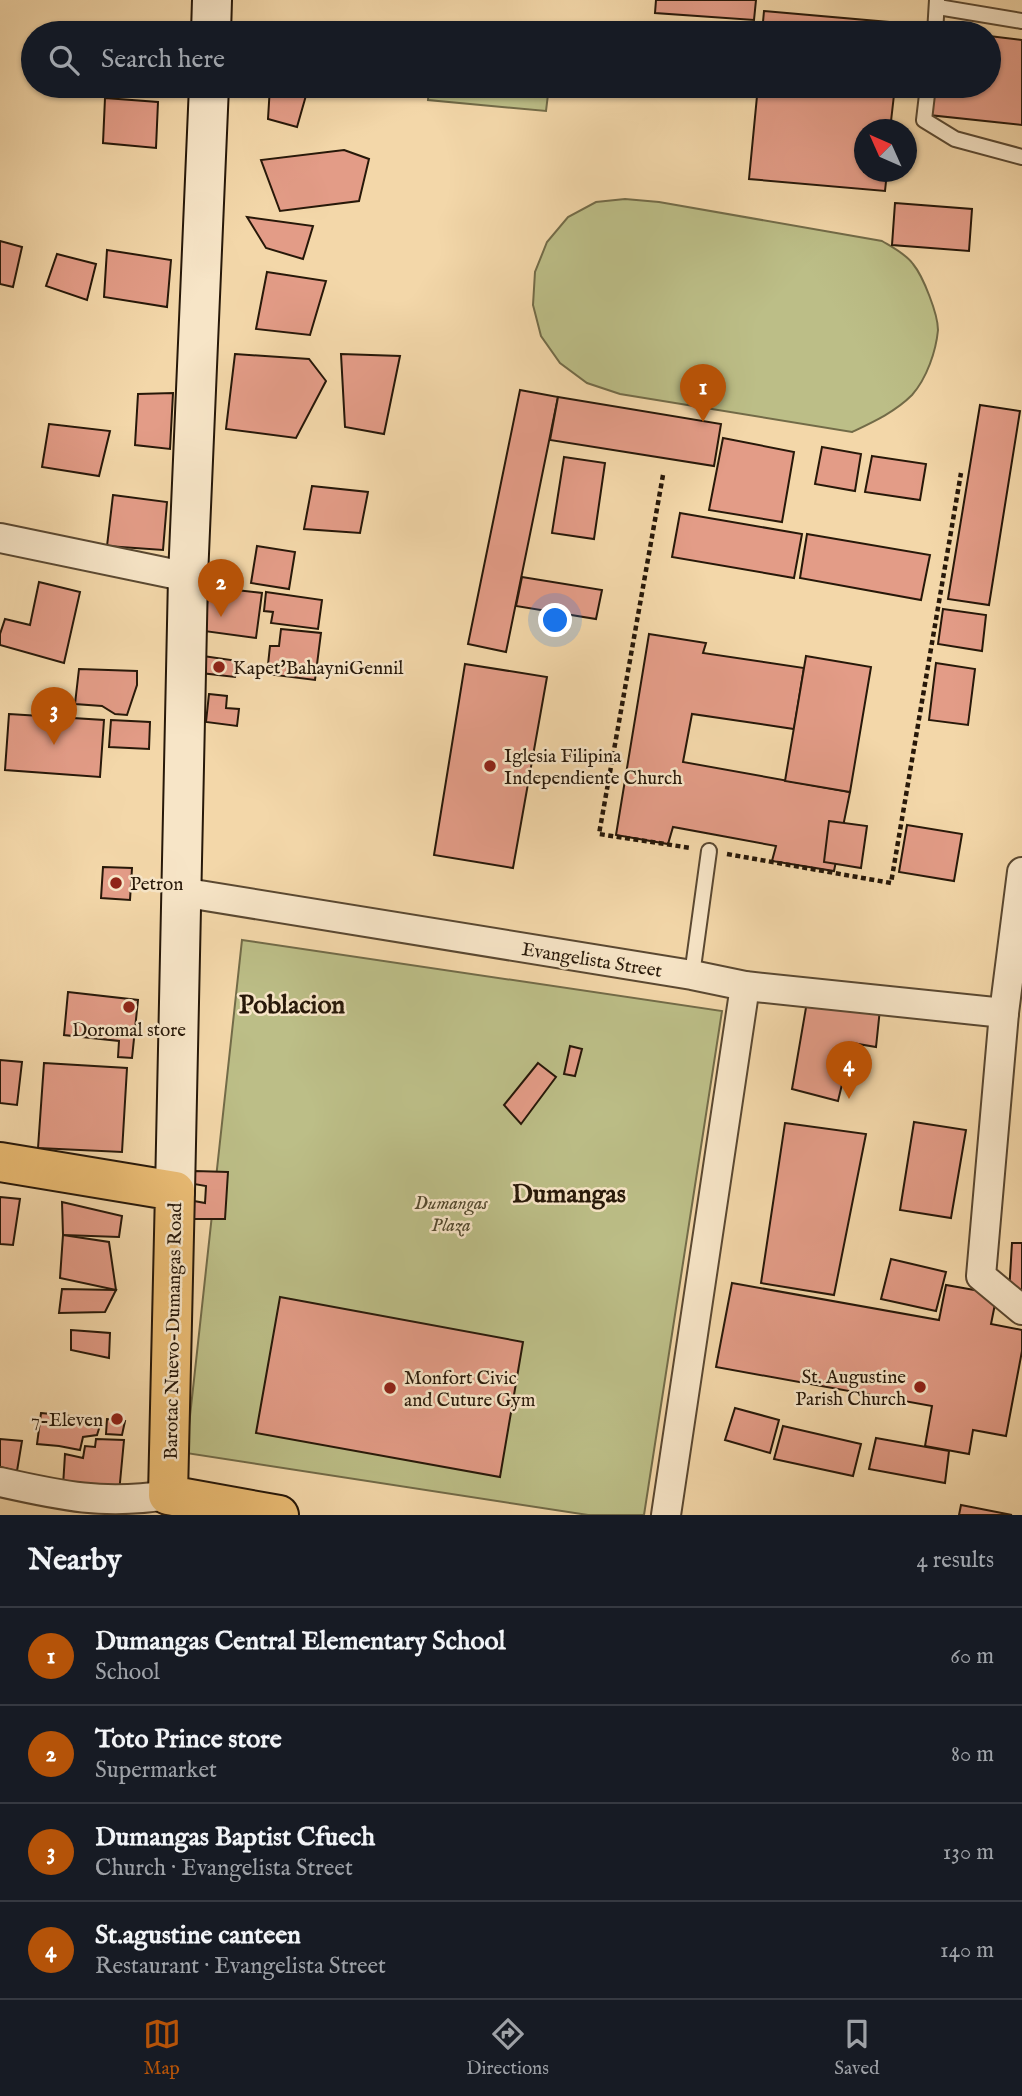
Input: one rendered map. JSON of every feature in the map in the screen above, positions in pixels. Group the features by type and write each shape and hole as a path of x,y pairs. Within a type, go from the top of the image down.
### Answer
{"main road":[{"name":"Barotac Nuevo-Dumangas Road","path":"0,1162 175,1191 168,1495"},
{"path":"168,1495 279,1515"}],"street":[{"path":"211,21 212,0"},
{"path":"175,1191 188,578 208,98"},
{"path":"0,538 188,578"},
{"path":"1022,872 1004,1013 981,1276 1022,1310"},
{"name":"Evangelista Street","path":"181,892 692,975 745,986 1004,1013"},
{"path":"666,1515 745,986"},
{"path":"0,1482 64,1496 108,1500 138,1500 168,1495"}],"lane":[{"path":"936,21 938,3 1022,21"},
{"path":"927,98 924,120 955,139 1022,157"},
{"path":"692,975 709,851"}],"path":[{"path":"663,475 599,834 891,883 961,473"}],"green space":[{"path":"428,98 548,98 546,111"},
{"path":"625,199 659,202 882,241 894,248 907,257 917,270 936,315 938,330 935,347 922,381 912,395 898,407 852,432 620,394 587,383 560,363 541,336 533,305 535,272 547,242 568,217 596,202"},
{"name":"Dumangas Plaza","path":"242,940 722,1011 644,1515 588,1515 186,1453"}],"building":[{"path":"656,0 756,0 754,20 655,13"},
{"path":"764,11 877,21 763,21"},
{"path":"1001,37 1022,40 1022,125 929,115 931,98 1001,98"},
{"path":"105,98 158,102 156,148 103,143"},
{"path":"269,98 305,98 297,127 268,119"},
{"path":"757,98 894,98 891,119 854,119 854,182 886,182 885,191 749,179"},
{"path":"344,150 369,159 359,201 280,211 261,160"},
{"path":"895,203 972,209 969,251 892,245"},
{"path":"247,217 313,226 303,259 266,248"},
{"path":"0,241 22,247 13,287 0,284"},
{"path":"107,250 171,260 167,307 104,297"},
{"path":"57,254 96,264 87,300 46,286"},
{"path":"267,272 326,281 310,335 256,329"},
{"path":"235,354 309,359 326,381 296,438 226,429"},
{"path":"341,354 400,356 384,434 345,427"},
{"path":"520,390 558,397 506,652 468,644"},
{"path":"173,393 170,449 135,445 138,394"},
{"path":"558,397 721,424 714,466 550,440"},
{"path":"980,405 1020,411 989,605 948,599"},
{"path":"49,424 110,431 99,476 42,467"},
{"path":"723,438 794,452 782,522 709,510"},
{"path":"822,447 861,454 855,491 815,484"},
{"path":"872,456 926,464 920,500 865,492"},
{"path":"564,457 605,463 594,539 552,533"},
{"path":"312,486 368,492 360,533 304,529"},
{"path":"113,495 167,502 163,550 107,546"},
{"path":"680,513 802,534 794,578 672,557"},
{"path":"807,534 930,555 921,600 800,578"},
{"path":"257,546 295,552 289,589 251,583"},
{"path":"522,577 602,590 596,619 516,606"},
{"path":"39,582 80,592 64,663 0,645 5,619 30,625"},
{"path":"209,587 262,593 256,638 204,631"},
{"path":"266,592 322,600 318,629 271,623 273,612 264,611"},
{"path":"943,609 986,615 982,651 938,644"},
{"path":"281,629 321,633 315,680 267,674 270,646 279,646"},
{"path":"649,634 706,643 703,653 804,668 794,729 692,714 683,762 850,792 834,871 772,861 776,846 673,827 668,844 616,835"},
{"name":"Kapet'BahayniGennil","path":"203,656 238,661 235,677 201,673"},
{"path":"806,656 871,667 850,792 785,781"},
{"path":"936,663 975,669 968,725 929,720"},
{"name":"Iglesia Filipina Independiente Church","path":"465,664 547,677 513,868 434,855"},
{"path":"79,669 137,671 137,685 127,715 115,714 102,706 75,704"},
{"path":"209,694 227,696 226,708 239,709 237,726 206,722"},
{"path":"9,714 104,720 100,777 5,770"},
{"path":"111,720 150,722 149,749 109,747"},
{"path":"829,821 867,826 861,868 824,862"},
{"path":"907,825 962,834 954,881 899,872"},
{"name":"Petron","path":"103,867 132,868 130,900 101,898"},
{"path":"68,992 138,1000 132,1058 118,1057 119,1041 64,1035"},
{"path":"808,996 880,1009 876,1047 852,1043 838,1101 792,1089"},
{"path":"570,1046 582,1049 575,1076 564,1074"},
{"path":"0,1060 22,1062 17,1105 0,1103"},
{"path":"44,1063 127,1068 122,1152 38,1148"},
{"path":"538,1063 556,1077 521,1124 504,1105"},
{"path":"914,1122 966,1130 951,1218 900,1210"},
{"path":"785,1123 866,1134 834,1295 761,1283"},
{"path":"195,1171 228,1172 225,1219 194,1219 194,1201 205,1203 206,1186 194,1184"},
{"path":"0,1197 20,1199 13,1245 0,1244"},
{"path":"62,1202 122,1216 119,1237 63,1235"},
{"path":"63,1235 109,1242 116,1290 60,1278"},
{"path":"1012,1243 1022,1243 1022,1294 1009,1293"},
{"path":"891,1259 946,1272 936,1311 881,1299"},
{"name":"St. Augustine Parish Church","path":"732,1283 939,1320 946,1285 997,1294 991,1324 1022,1330 1022,1351 1006,1436 973,1430 969,1454 925,1446 932,1406 716,1367"},
{"path":"62,1289 116,1290 105,1312 59,1313"},
{"name":"Monfort Civic and Cuture Gym","path":"280,1297 523,1342 500,1477 256,1433"},
{"path":"71,1330 110,1333 109,1358 71,1350"},
{"path":"735,1408 779,1420 770,1453 725,1440"},
{"path":"41,1413 102,1419 97,1435 83,1437 80,1450 37,1444"},
{"path":"107,1419 125,1421 122,1435 106,1434"},
{"path":"783,1426 861,1444 853,1476 774,1459"},
{"path":"876,1438 949,1451 945,1483 869,1469"},
{"path":"0,1439 22,1441 17,1471 0,1467"},
{"path":"96,1439 124,1440 119,1493 63,1486 65,1454 83,1458 85,1446 95,1447"},
{"path":"961,1505 1012,1515 959,1515"}],"place":[{"name":"Dumangas Central Elementary School","path":"703,422"},
{"name":"Toto Prince store","path":"221,617"},
{"name":"Kapet'BahayniGennil","path":"219,667"},
{"name":"Dumangas Baptist Cfuech","path":"54,745"},
{"name":"Iglesia Filipina Independiente Church","path":"490,766"},
{"name":"Petron","path":"116,883"},
{"name":"Doromal store","path":"129,1007"},
{"name":"St.agustine canteen","path":"849,1099"},
{"name":"St. Augustine Parish Church","path":"920,1387"},
{"name":"Monfort Civic and Cuture Gym","path":"390,1388"},
{"name":"7-Eleven","path":"117,1419"}],"district":[{"name":"Poblacion","path":"292,1004"},
{"name":"Dumangas","path":"569,1193"}]}
